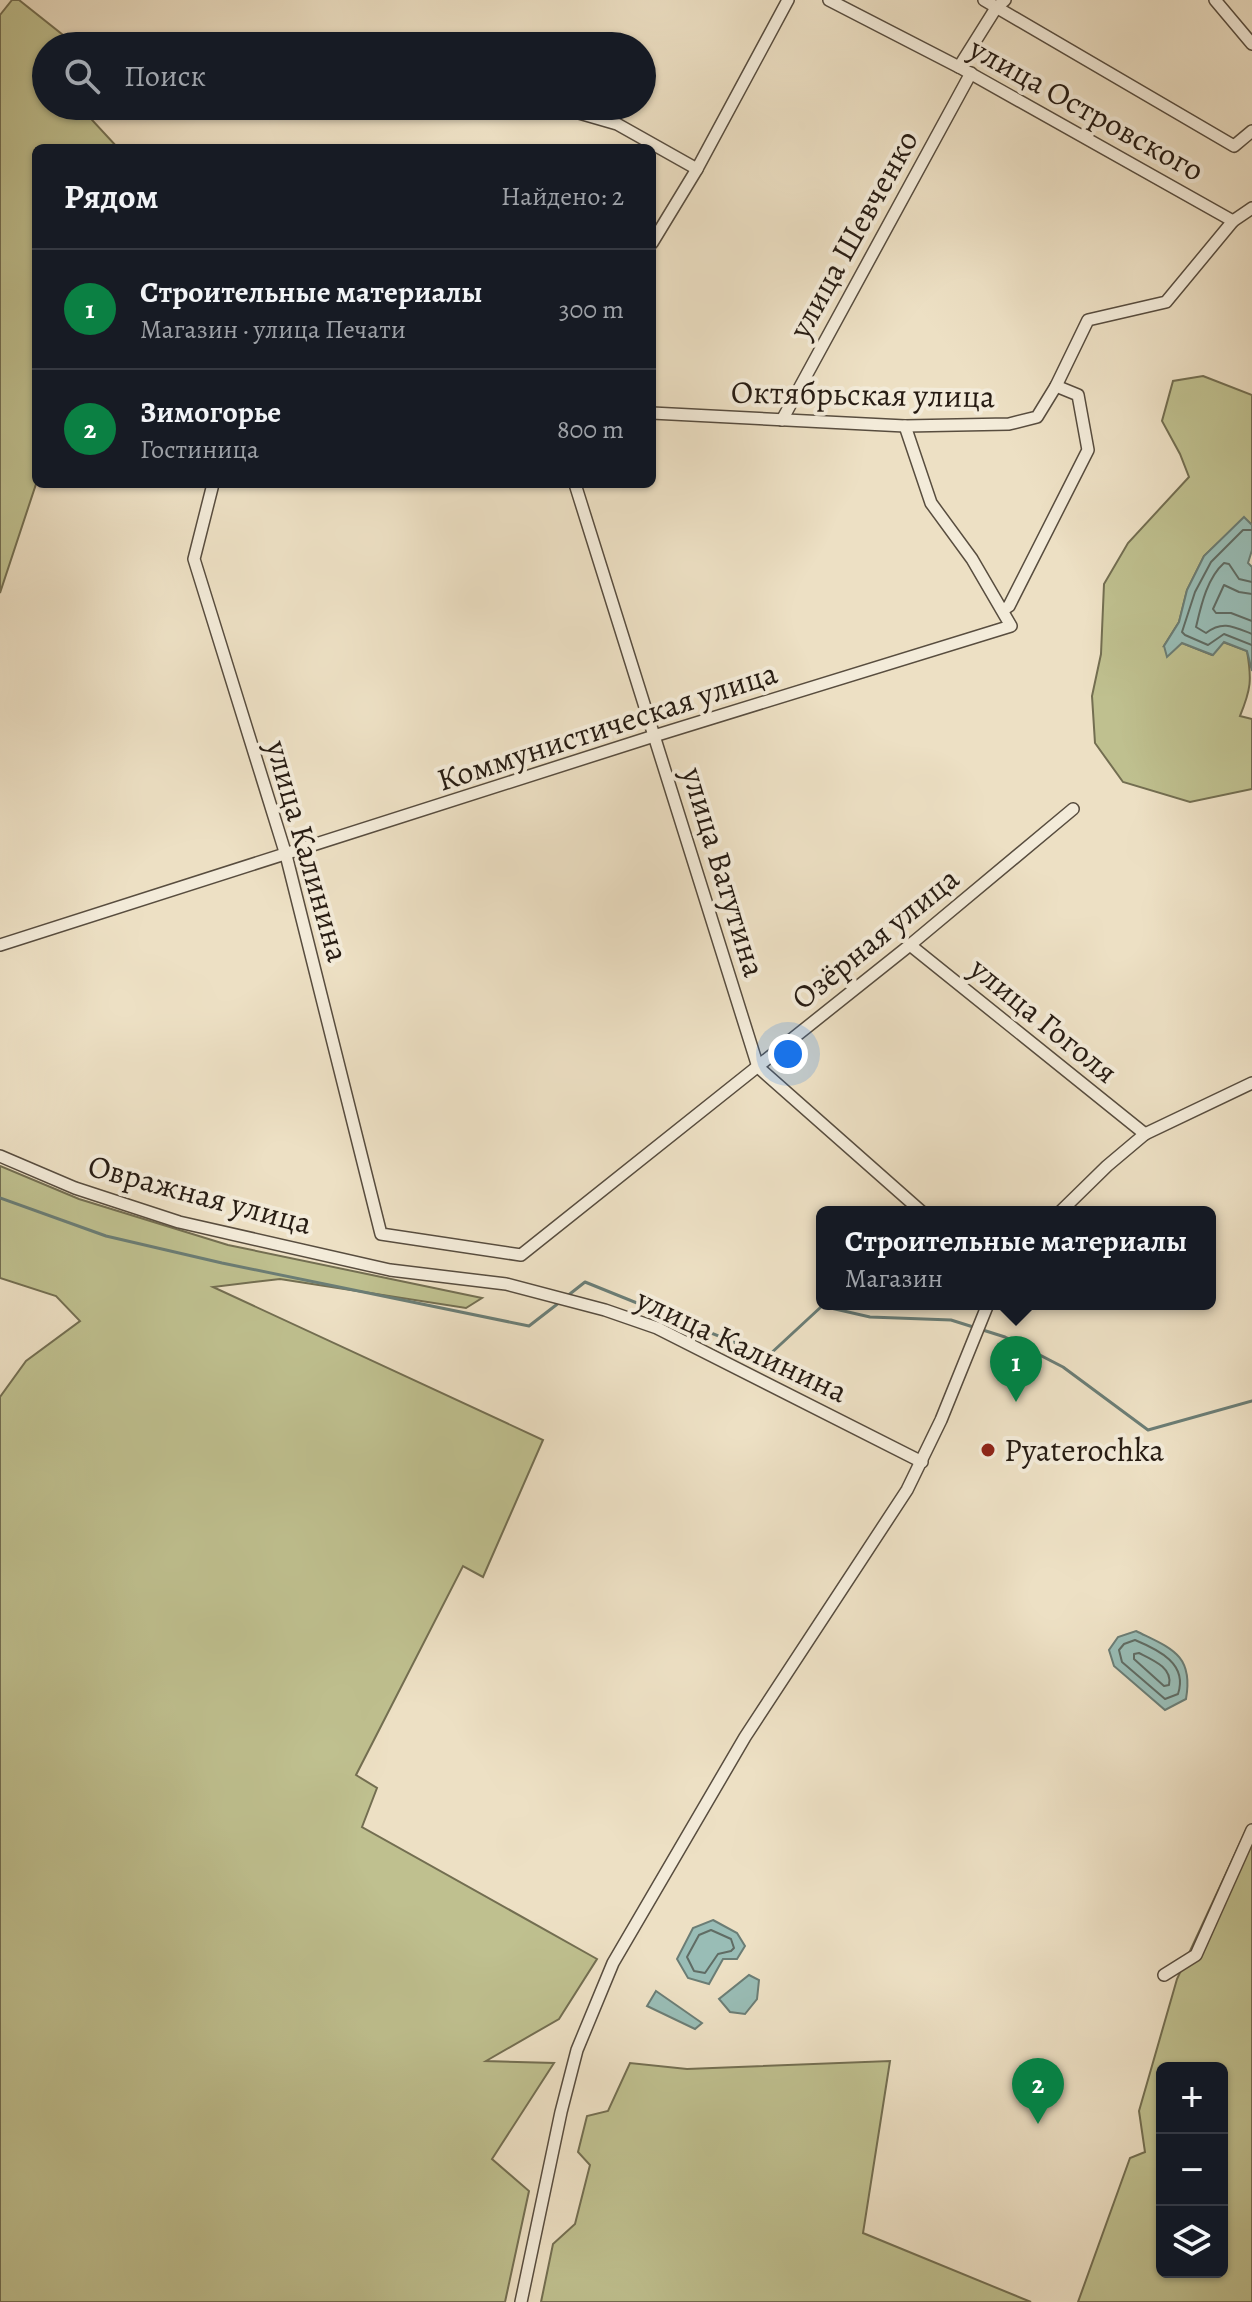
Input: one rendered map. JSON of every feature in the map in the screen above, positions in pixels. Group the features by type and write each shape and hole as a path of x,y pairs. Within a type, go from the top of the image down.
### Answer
{"street":[{"path":"656,236 697,169 788,0"},
{"name":"улица Островского","path":"829,0 971,73 1233,221"},
{"path":"984,0 1001,4 1234,146 1252,131"},
{"path":"1215,0 1252,44"},
{"path":"959,67 1001,4"},
{"name":"улица Шевченко","path":"782,420 971,73"},
{"path":"603,120 617,124 653,144"},
{"path":"656,146 697,169"},
{"path":"905,426 931,503 972,559 1003,610 1009,606 1088,450 1078,395 1056,386 1088,320 1166,302 1233,221 1252,208"},
{"name":"Октябрьская улица","path":"656,413 905,426 1009,424 1037,417 1056,386"},
{"name":"улица Калинина","path":"212,488 194,559 286,855 381,1234 521,1255"},
{"name":"улица Ватутина","path":"576,488 758,1067"},
{"name":"Коммунистическая улица","path":"0,945 654,736 1011,626 1003,610"},
{"name":"Озёрная улица","path":"521,1255 910,945 1073,809"},
{"name":"улица Гоголя","path":"910,945 1145,1134"},
{"path":"758,1067 915,1206"},
{"path":"1066,1206 1145,1134 1252,1083"},
{"name":"Овражная улица","path":"0,1156 75,1188 179,1222 390,1270"},
{"name":"улица Калинина","path":"390,1270 506,1284 605,1310 657,1328 922,1462"},
{"path":"521,2302 577,2050 613,1963 745,1737 891,1517 922,1462 985,1310"},
{"path":"1164,1975 1196,1955 1252,1830"}],"green space":[{"path":"12,0 19,0 59,32 32,32 32,120 92,120 114,144 32,144 32,488 35,488 0,593 0,15"},
{"path":"1203,376 1252,395 1252,525 1244,518 1204,556 1187,590 1179,622 1164,646 1182,643 1212,655 1223,642 1247,651 1250,684 1240,716 1252,719 1252,789 1190,802 1123,782 1095,743 1092,696 1101,654 1104,584 1128,543 1189,477 1162,421 1173,381"},
{"path":"0,1166 79,1199 228,1245 482,1298 466,1308 280,1279 213,1287 543,1440 483,1577 463,1566 356,1775 377,1788 362,1827 597,1959 559,2019 486,2061 554,2063 492,2159 529,2191 505,2302 0,2302 0,1397 26,1361 80,1321 56,1296 0,1278"},
{"path":"1252,1826 1252,2302 1078,2302 1130,2158 1145,2152 1139,2111 1177,1979 1247,1828"},
{"path":"890,2061 863,2233 1031,2302 541,2302 553,2244 575,2224 590,2165 578,2152 587,2116 608,2111 630,2063 687,2069"}],"water":[{"path":"1244,517 1252,525 1252,550 1248,563 1252,567 1252,671 1247,651 1224,642 1213,655 1182,643 1167,657 1164,646 1179,622 1187,590 1204,556"},
{"path":"1136,1631 1169,1648 1183,1662 1188,1684 1186,1699 1165,1710 1114,1666 1109,1650 1118,1637"},
{"path":"713,1920 737,1933 745,1946 737,1959 723,1959 709,1984 688,1978 677,1959 693,1928"},
{"path":"749,1975 759,1980 757,1999 745,2014 730,2012 719,1999"},
{"path":"656,1991 702,2023 695,2029 647,2006"}],"waterway":[{"path":"0,1198 106,1236 529,1326 560,1302"},
{"path":"566,1297 585,1282 768,1356 818,1310"},
{"path":"839,1310 870,1317 951,1320 1005,1337 1063,1367 1148,1430 1252,1401"}],"place":[{"name":"Строительные материалы","path":"1016,1402"},
{"name":"Pyaterochka","path":"988,1450"},
{"name":"Зимогорье","path":"1038,2124"}]}
